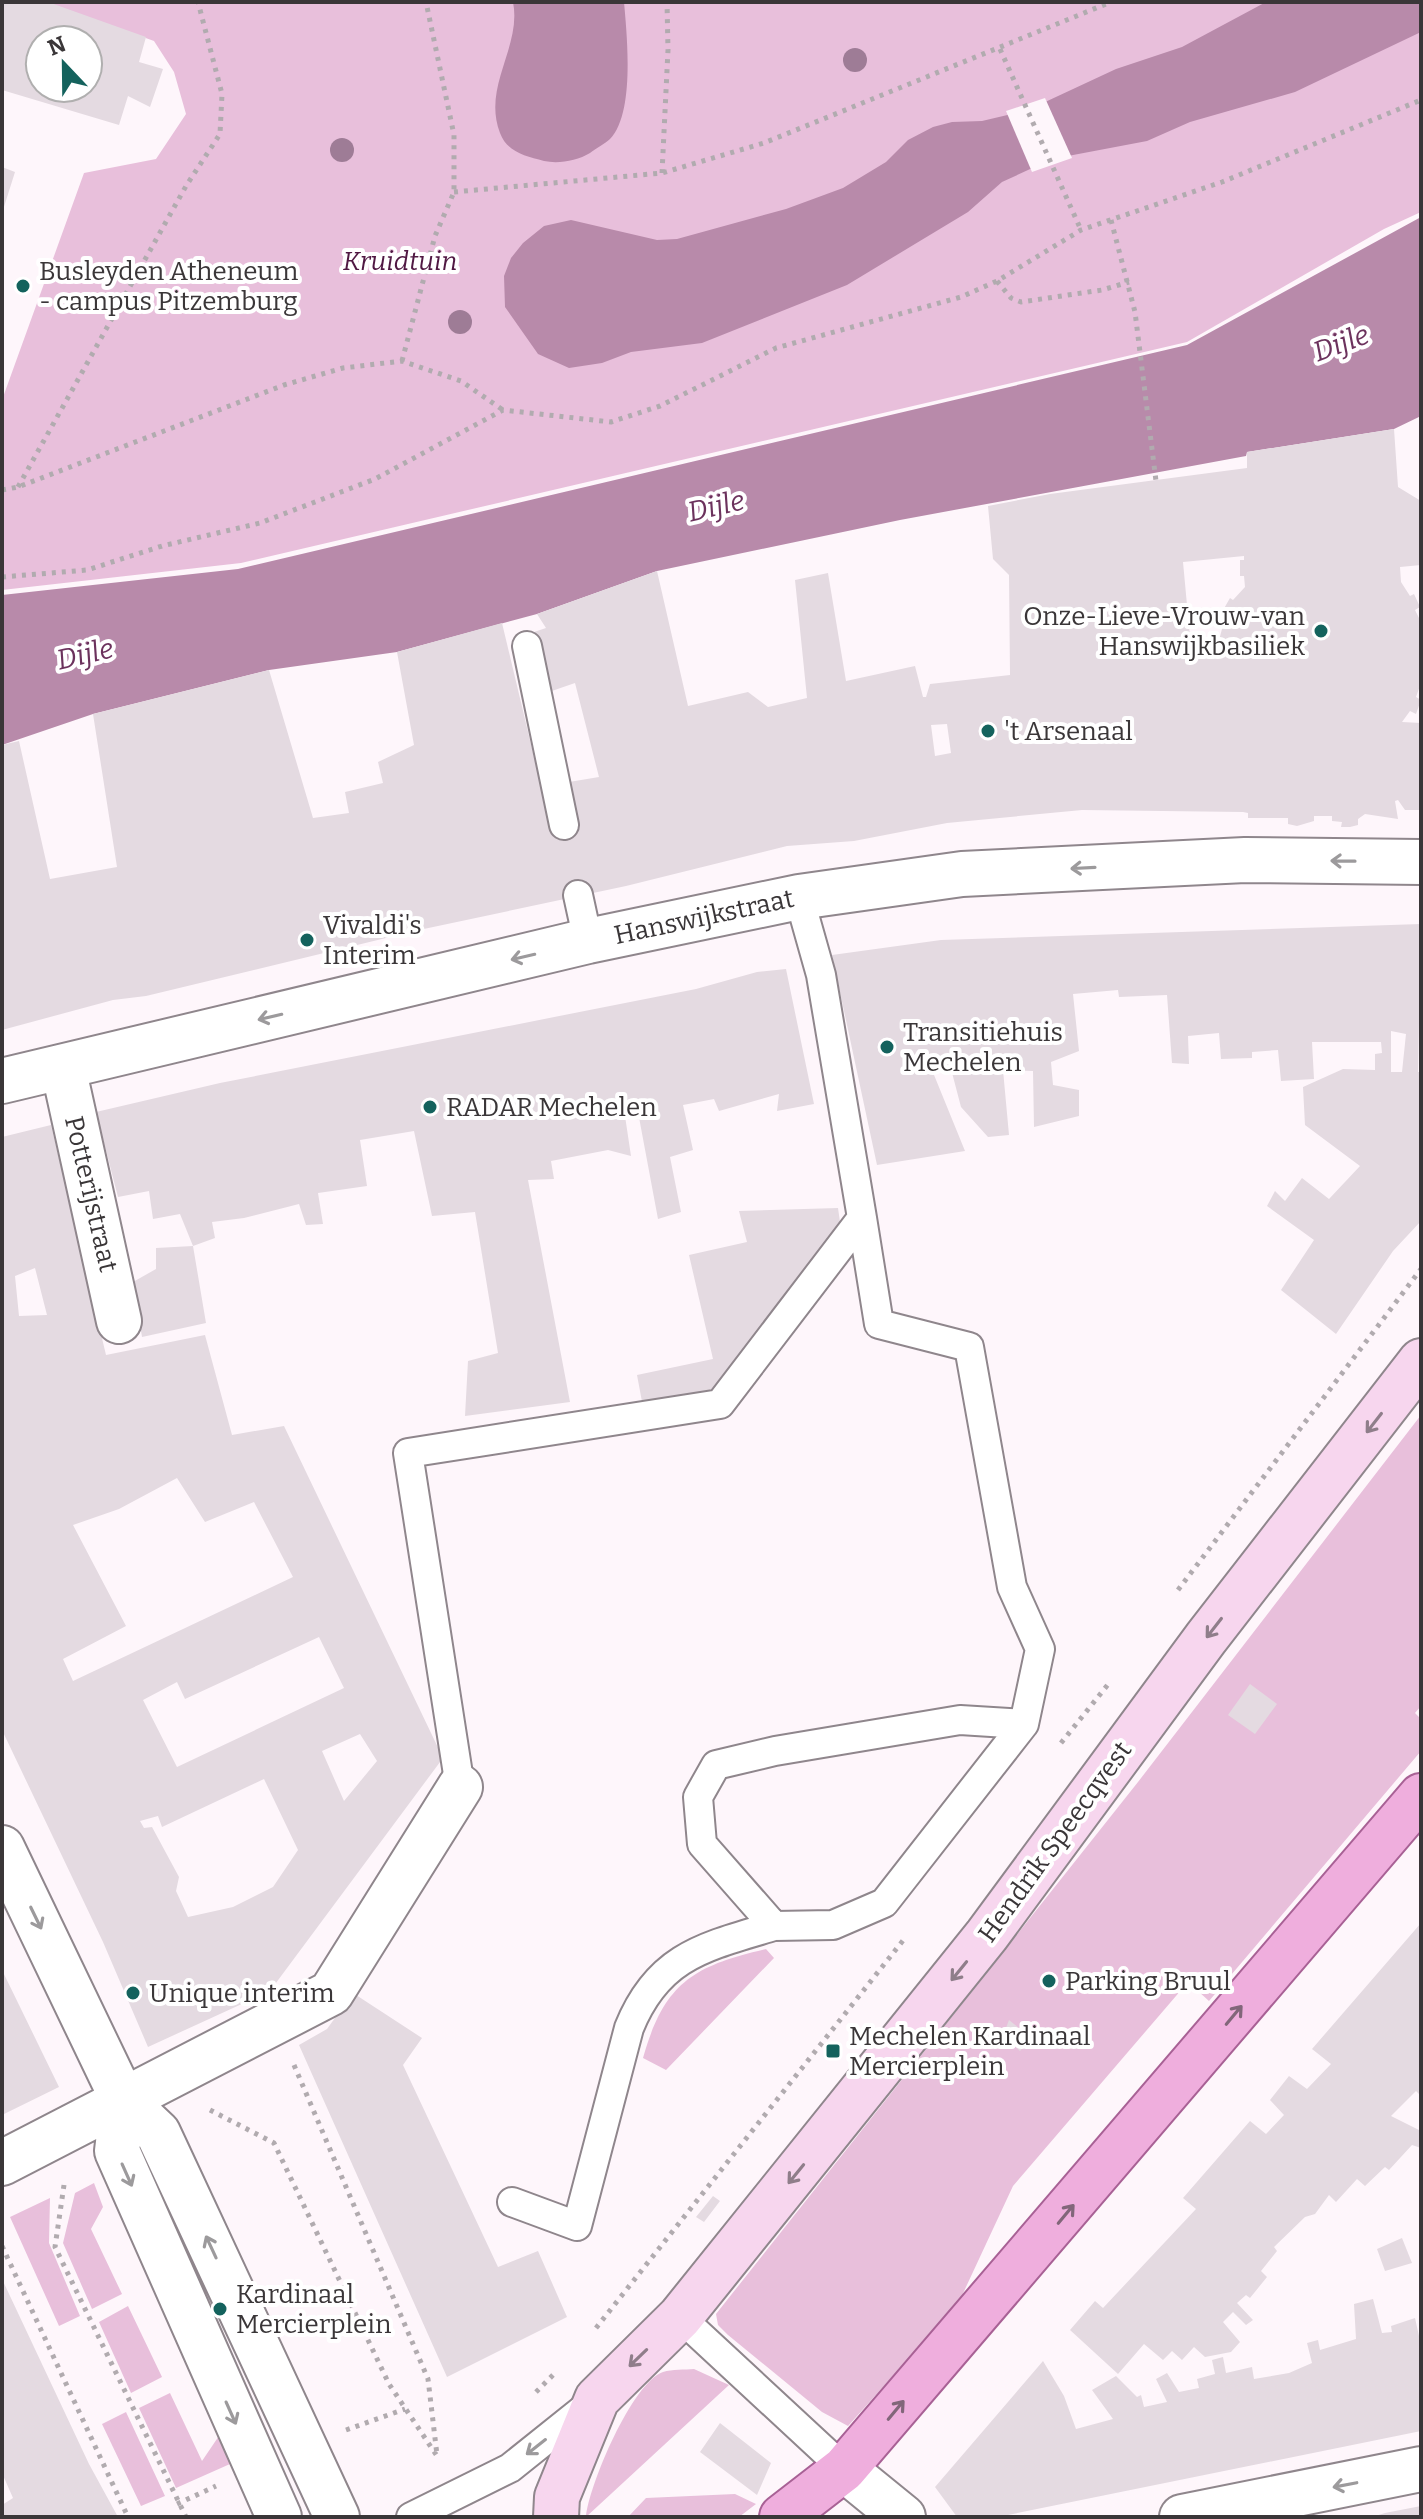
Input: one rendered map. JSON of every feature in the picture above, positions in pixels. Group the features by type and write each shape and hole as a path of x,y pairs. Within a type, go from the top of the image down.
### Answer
{"main road":[{"path":"782,2517 844,2469 1421,1796"}],"street":[{"name":"Hanswijkstraat","path":"2,1081 588,941 799,897 962,874 1245,860 1421,862"},
{"name":"Potterijstraat","path":"63,1067 119,1321"},
{"name":"Hendrik Speecqvest","path":"597,2399 680,2317 987,1935 1197,1650 1421,1361"},
{"path":"2,2163 331,1993 460,1787"},
{"path":"2,1848 123,2100 158,2133 337,2517"},
{"path":"123,2100 117,2151 279,2517"},
{"path":"556,2517 557,2497 597,2399"},
{"path":"844,2469 903,2517"},
{"path":"1182,2517 1421,2469"}],"lane":[{"path":"527,646 564,825"},
{"path":"578,895 588,941"},
{"path":"512,2202 577,2226 629,2028 642,1998 666,1968 727,1940 774,1926 833,1925 884,1903 1024,1724 1040,1649 1012,1587 969,1347 879,1324 821,975 799,897"},
{"path":"460,1787 408,1453 720,1404 862,1218"},
{"path":"774,1926 702,1844 698,1797 716,1765 775,1751 960,1720 1024,1724"},
{"path":"680,2317 844,2469"},
{"name":"Hendrik Speecqvest","path":"411,2517 510,2468 597,2399"}],"path":[{"path":"18,487 186,186 220,134 222,94 198,2"},
{"path":"402,361 435,236 454,192 454,135 426,2"},
{"path":"662,173 668,50 667,2"},
{"path":"454,192 662,173 764,143 1111,2"},
{"path":"1000,49 1081,230"},
{"path":"2,490 18,487 284,385 343,368 402,361 461,381 503,410 611,422 660,406 776,348 961,297 997,281 1081,230 1222,182 1421,100"},
{"path":"1111,220 1135,312 1156,481"},
{"path":"997,281 1011,298 1021,302 1074,295 1129,282"},
{"path":"2,577 87,570 162,546 260,523 375,479 503,410"},
{"path":"199,2109 214,2111 274,2143 389,2384 437,2456 428,2379 276,2023"},
{"path":"66,2175 55,2247 186,2517"},
{"path":"2,2246 128,2517"}],"green space":[{"name":"Kruidtuin","path":"46,2 1421,2 1421,212 1384,229 1187,342 241,563 2,590 2,400 84,173 156,159 186,114 174,72 154,41"},
{"path":"1421,1415 1421,1706 1415,1713 1421,1719 1421,1751 1209,2001 1188,1982 1013,2186 959,2302 848,2426 822,2412 728,2335 718,2325 716,2314 1138,1782"},
{"path":"766,1949 774,1958 666,2070 643,2058 661,2012 685,1982 719,1963"},
{"path":"94,2183 103,2207 91,2229 122,2294 92,2309 63,2243 75,2193"},
{"path":"50,2198 49,2243 80,2316 59,2326 10,2217"},
{"path":"128,2306 162,2377 131,2393 99,2322"},
{"path":"694,2369 729,2385 586,2517 604,2460 638,2395 663,2372"},
{"path":"170,2393 202,2461 225,2427 239,2460 176,2488 139,2408"},
{"path":"126,2412 165,2496 141,2506 102,2424"},
{"path":"735,2494 756,2504 739,2517 628,2517 646,2498"}],"water":[{"path":"513,2 624,2 628,74 623,111 610,139 585,156 561,162 537,159 512,149 500,133 496,99 512,35"},
{"path":"1266,2 1421,2 1421,32 1295,92 1190,122 1147,141 1052,159 1002,182 968,212 847,285 702,343 631,352 602,363 569,368 538,354 505,307 504,276 511,258 523,243 544,226 571,220 657,240 677,239 786,209 843,188 886,162 908,140 933,127 952,122 982,121 1028,110 1116,69 1182,47"},
{"name":"Dijle","path":"1421,217 1421,416 1394,429 1247,452 1246,456 900,520 657,571 537,614 397,652 269,670 93,714 2,745 2,595 238,569 1187,345"}],"pier":[{"path":"1045,98 1072,158 1032,172 1006,111"}],"building":[{"path":"2,2 48,2 146,37 139,62 163,69 150,107 128,96 119,125 49,104 104,104 104,24 24,24 24,97 2,90"},
{"path":"2,167 15,172 3,210 2,210"},
{"path":"1394,429 1398,487 1421,501 1421,565 1400,567 1401,582 1410,596 1414,594 1420,607 1415,610 1421,622 1421,683 1416,697 1421,700 1416,714 1410,711 1402,722 1421,723 1421,810 1405,810 1398,800 1395,801 1398,819 1365,814 1358,819 1358,825 1341,827 1342,822 1332,821 1332,816 1314,816 1314,821 1297,826 1288,824 1288,818 1248,818 1248,813 1243,812 1082,810 947,823 854,841 787,846 146,996 113,1000 2,1030 2,745 19,741 50,879 117,867 93,714 269,670 313,818 349,813 345,792 383,783 378,762 414,745 397,652 502,623 551,828 569,782 599,777 575,683 546,693 534,632 546,628 537,614 657,571 688,706 748,692 768,707 807,698 795,580 828,573 846,681 915,666 923,697 926,697 930,684 1010,675 1009,575 993,559 988,506 1050,494 1247,468 1247,452","holes":["1244,556 1244,560 1240,560 1240,576 1244,576 1245,587 1233,600 1230,598 1222,612 1226,614 1218,644 1191,648 1183,562","947,724 951,753 935,756 931,725"]},
{"path":"1421,924 1418,1072 1421,1072 1421,1221 1393,1251 1336,1334 1281,1290 1314,1240 1267,1206 1275,1191 1285,1201 1302,1178 1329,1199 1360,1166 1305,1125 1303,1087 1343,1069 1375,1070 1375,1054 1382,1053 1381,1042 1312,1042 1314,1079 1281,1081 1278,1050 1252,1052 1252,1058 1221,1059 1219,1033 1188,1036 1189,1064 1172,1063 1167,995 1119,997 1118,990 1073,994 1079,1051 1051,1062 1053,1085 1079,1090 1079,1116 1034,1127 1033,1071 1003,1070 1009,1135 988,1137 961,1107 950,1065 932,1070 965,1151 877,1165 832,955 941,940","holes":["1391,1031 1406,1034 1402,1072 1391,1072"]},
{"path":"786,969 814,1104 777,1111 779,1094 719,1111 714,1099 683,1105 693,1150 670,1157 681,1212 658,1219 638,1112 625,1116 631,1156 608,1150 551,1161 554,1179 528,1180 570,1402 465,1416 468,1361 498,1353 475,1212 432,1216 414,1131 360,1140 367,1186 318,1193 323,1224 306,1225 299,1204 244,1218 212,1222 215,1238 193,1246 180,1214 153,1219 149,1191 118,1197 96,1112 220,1083 696,989 757,972"},
{"path":"51,1125 106,1355 205,1335 232,1435 284,1426 443,1758 270,1991 148,2047 103,1942 2,1730 2,1137","holes":["35,1268 47,1315 19,1316 15,1276","177,1478 205,1522 254,1502 293,1577 73,1681 63,1659 126,1626 73,1525 119,1509","319,1637 344,1688 177,1767 143,1700 177,1682 185,1699","360,1734 377,1761 344,1801 322,1751","264,1779 298,1850 273,1887 233,1907 188,1917 176,1891 179,1877 152,1827 144,1828 140,1821 158,1816 162,1827"]},
{"path":"838,1208 840,1222 718,1389 643,1407 637,1375 713,1359 689,1255 747,1242 739,1211"},
{"path":"193,1246 206,1323 142,1337 133,1282 156,1269 156,1248"},
{"path":"1250,1684 1277,1704 1255,1734 1228,1715"},
{"path":"1421,1923 1421,2096 1416,2091 1391,2116 1421,2131 1421,2148 1412,2145 1389,2170 1385,2167 1365,2186 1357,2179 1336,2202 1329,2195 1315,2214 1305,2217 1274,2247 1277,2251 1261,2271 1267,2277 1250,2298 1246,2295 1237,2303 1253,2320 1246,2325 1233,2312 1223,2322 1240,2342 1231,2352 1205,2357 1194,2347 1182,2360 1172,2351 1163,2360 1144,2344 1118,2374 1070,2330 1095,2301 1103,2308 1196,2209 1183,2198 1250,2121 1266,2134 1284,2115 1270,2100 1289,2076 1307,2089 1331,2064 1312,2049"},
{"path":"2,1970 59,2087 2,2115"},
{"path":"353,1993 422,2038 403,2065 498,2267 538,2251 567,2317 447,2377 299,2045 327,2029"},
{"path":"1009,2020 1031,2038 1020,2051 1003,2036"},
{"path":"713,2196 720,2201 704,2222 696,2217"},
{"path":"1402,2238 1412,2263 1385,2271 1377,2249"},
{"path":"2,2279 89,2464 118,2517 2,2517 2,2505 13,2498 2,2473"},
{"path":"1373,2299 1382,2333 1392,2332 1391,2326 1415,2318 1421,2345 1421,2431 998,2517 957,2517 935,2487 1043,2361 1064,2396 1076,2429 1113,2419 1092,2390 1116,2376 1137,2397 1141,2395 1144,2407 1167,2402 1156,2379 1167,2373 1179,2392 1199,2388 1197,2379 1215,2374 1212,2360 1223,2357 1226,2373 1252,2367 1254,2379 1289,2373 1312,2363 1307,2343 1318,2340 1320,2350 1356,2339 1354,2304"},
{"path":"720,2423 771,2463 757,2495 700,2452"},
{"path":"1421,2506 1421,2517 1372,2517 1385,2513"}],"place":[{"name":"Busleyden Atheneum - campus Pitzemburg","path":"23,286"},
{"name":"Onze-Lieve-Vrouw-van Hanswijkbasiliek","path":"1321,631"},
{"name":"'t Arsenaal","path":"988,731"},
{"name":"Vivaldi's Interim","path":"307,940"},
{"name":"Transitiehuis Mechelen","path":"887,1047"},
{"name":"RADAR Mechelen","path":"430,1107"},
{"name":"Parking Bruul","path":"1049,1981"},
{"name":"Unique interim","path":"133,1993"},
{"name":"Mechelen Kardinaal Mercierplein","path":"833,2051"},
{"name":"Kardinaal Mercierplein","path":"220,2309"}]}
